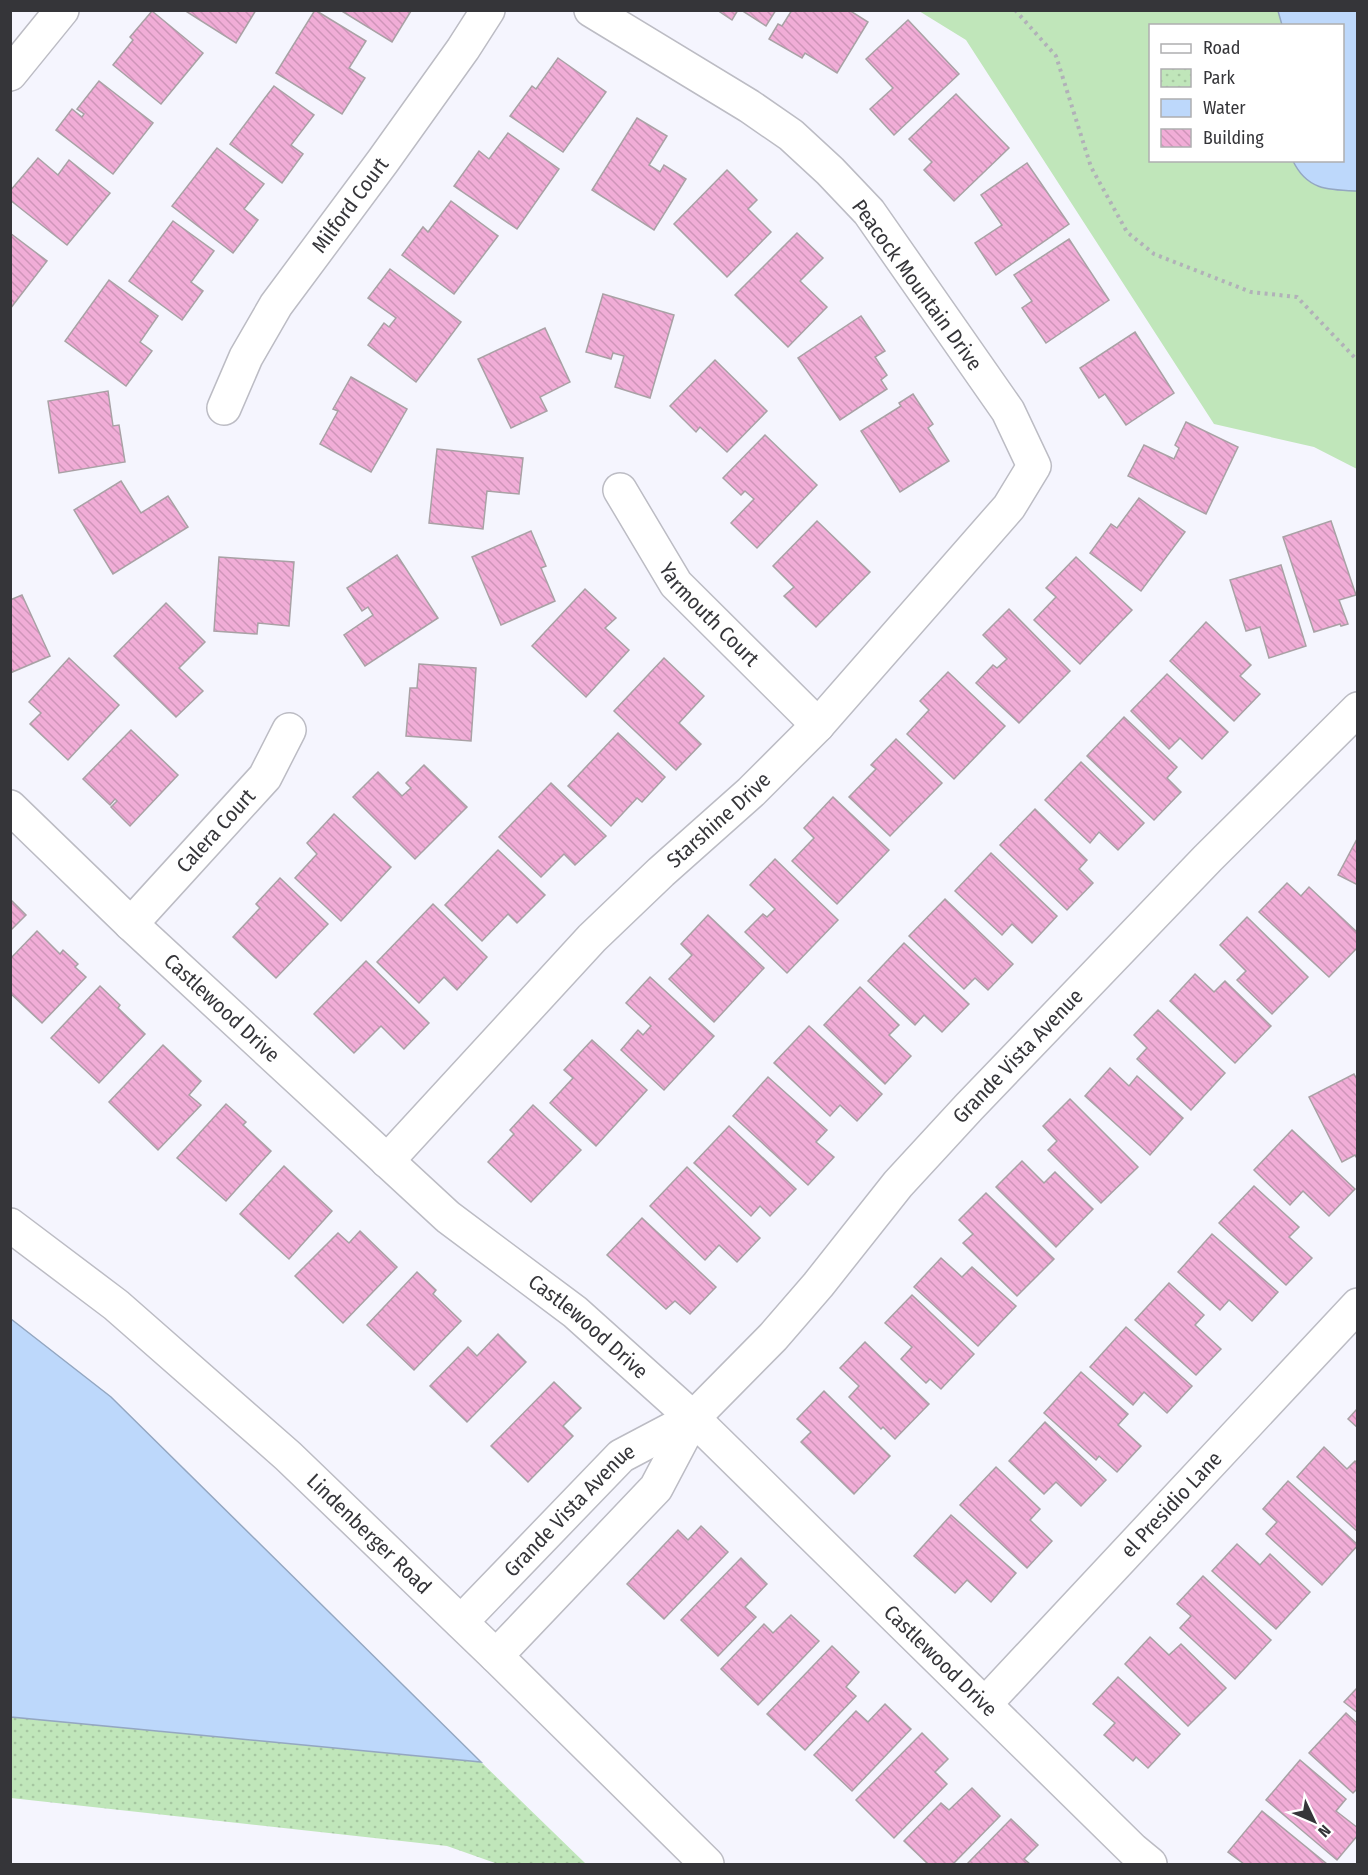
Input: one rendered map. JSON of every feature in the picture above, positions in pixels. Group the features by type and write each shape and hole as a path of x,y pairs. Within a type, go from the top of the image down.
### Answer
{"street":[{"path":"10,74 62,10"},
{"name":"Milford Court","path":"224,408 246,357 276,305 396,142 488,10"},
{"name":"Peacock Mountain Drive","path":"591,10 749,106 791,135 830,171 869,212 1008,411 1034,466"},
{"name":"Starshine Drive","path":"387,1161 592,938 751,792 818,724 1009,507 1034,466"},
{"name":"Yarmouth Court","path":"620,490 676,584 818,724"},
{"name":"Grande Vista Avenue","path":"496,1656 657,1488 693,1418 773,1337 818,1285 898,1184 1208,858 1358,709"},
{"name":"Calera Court","path":"131,924 265,777 289,730"},
{"name":"Castlewood Drive","path":"10,807 131,924 448,1217 575,1312 693,1418 1133,1850 1150,1864"},
{"name":"Lindenberger Road","path":"10,1225 116,1305 288,1456 496,1656 707,1864"},
{"name":"el Presidio Lane","path":"985,1704 1358,1305"},
{"name":"Grande Vista Avenue","path":"461,1622 621,1456 693,1418"}],"path":[{"path":"1015,10 1056,56 1091,167 1127,232 1154,254 1232,285 1251,292 1297,297 1358,361"}],"green space":[{"path":"919,11 1357,11 1357,469 1314,447 1214,424 966,40"},
{"path":"11,1717 481,1762 586,1864 498,1864 447,1846 11,1798"}],"water":[{"path":"1278,11 1357,11 1357,191 1328,189 1312,183 1305,178 1294,162 1344,162 1344,24 1282,24"},
{"path":"11,1319 111,1397 481,1762 11,1717"}],"building":[{"path":"184,10 256,10 236,43"},
{"path":"315,10 366,41 349,68 365,78 342,114 276,73"},
{"path":"340,10 411,10 411,11 392,42"},
{"path":"717,10 738,10 732,20"},
{"path":"741,10 776,10 766,26"},
{"path":"792,10 849,10 868,22 837,73 805,53 802,58 769,39 778,24 782,26"},
{"path":"152,11 203,53 161,104 113,65 133,40 130,37"},
{"path":"908,20 959,74 894,135 870,109 893,88 866,59"},
{"path":"558,58 606,92 563,152 510,116 532,86 536,89"},
{"path":"99,81 153,123 113,174 56,130 72,109 82,117 84,114 77,109"},
{"path":"274,86 314,115 291,145 303,154 282,183 230,144"},
{"path":"956,94 1009,148 954,201 924,170 932,162 909,139"},
{"path":"637,118 667,136 649,165 660,172 664,165 686,179 654,230 592,190"},
{"path":"508,133 559,169 517,229 454,186 479,151 489,159"},
{"path":"217,148 264,184 244,209 258,220 233,253 172,206"},
{"path":"38,158 58,175 69,160 110,193 67,245 10,200 10,191"},
{"path":"1027,163 1069,224 996,275 975,243 1002,225 981,195"},
{"path":"727,170 757,200 748,209 771,232 727,277 674,224"},
{"path":"451,201 498,236 454,294 402,255 423,227 428,232"},
{"path":"173,221 214,251 191,282 203,291 182,320 129,281"},
{"path":"10,233 47,261 10,309"},
{"path":"797,233 823,258 800,281 827,307 788,347 735,295"},
{"path":"1069,239 1109,300 1046,343 1022,308 1032,301 1014,275"},
{"path":"390,269 461,322 416,382 368,345 384,323 389,327 396,318 368,298"},
{"path":"109,280 158,316 140,342 152,351 126,386 65,341"},
{"path":"603,294 674,315 650,398 615,387 624,356 613,353 611,359 586,352"},
{"path":"861,316 885,351 875,357 887,375 881,380 887,389 840,420 798,358"},
{"path":"545,328 570,382 540,397 547,411 511,428 478,359"},
{"path":"1135,332 1174,393 1126,425 1105,394 1099,398 1080,368"},
{"path":"715,360 767,411 727,452 700,427 696,432 670,406"},
{"path":"351,377 407,409 371,472 320,444 338,411 333,409"},
{"path":"108,391 113,426 119,425 125,462 59,473 48,401"},
{"path":"913,394 933,424 928,428 949,461 900,492 861,431 901,406 899,403"},
{"path":"1186,422 1238,447 1206,514 1128,476 1144,445 1174,459 1179,448 1175,445"},
{"path":"765,435 817,485 757,548 731,523 754,499 745,491 741,495 723,478"},
{"path":"437,449 523,458 519,494 487,491 483,529 429,523"},
{"path":"121,481 141,513 168,496 188,527 113,574 74,510"},
{"path":"1139,498 1185,532 1141,591 1090,553 1111,524 1117,528"},
{"path":"817,521 870,572 816,627 784,596 794,587 773,566"},
{"path":"1331,521 1356,595 1339,600 1348,624 1341,626 1340,624 1314,632 1283,537"},
{"path":"531,531 546,566 541,568 555,601 501,625 472,557"},
{"path":"397,555 438,618 365,666 344,635 373,615 368,607 362,611 347,588"},
{"path":"219,557 294,562 289,626 258,623 257,634 214,631"},
{"path":"1076,557 1132,610 1080,664 1034,620 1056,597 1046,588"},
{"path":"1281,565 1306,646 1269,658 1260,627 1246,631 1230,580"},
{"path":"585,589 616,618 605,628 629,650 586,697 532,646"},
{"path":"22,595 50,656 10,673 10,600"},
{"path":"166,603 205,642 179,668 203,691 176,717 114,656"},
{"path":"1009,609 1070,671 1019,723 976,683 993,665 997,668 1007,659 983,635"},
{"path":"1206,622 1251,665 1240,676 1260,694 1234,721 1170,661"},
{"path":"69,658 119,705 68,760 30,724 41,713 29,702"},
{"path":"664,658 704,696 679,723 701,744 676,770 614,711"},
{"path":"419,664 476,668 471,741 406,736 410,688 417,688"},
{"path":"948,672 1005,726 954,779 907,734 929,710 920,701"},
{"path":"1167,674 1228,732 1202,759 1180,738 1169,749 1131,711"},
{"path":"1124,717 1177,767 1167,778 1181,792 1154,820 1087,756"},
{"path":"131,730 178,775 130,826 111,807 117,801 115,799 110,805 83,779"},
{"path":"618,733 665,777 642,802 637,798 611,826 568,786"},
{"path":"896,739 942,783 890,836 849,797 876,769 871,765"},
{"path":"1081,762 1144,823 1118,850 1099,832 1090,843 1045,800"},
{"path":"424,765 467,807 415,859 353,797 378,772 402,796 411,788 406,783"},
{"path":"551,783 606,836 575,865 564,854 541,877 499,837"},
{"path":"833,797 889,850 837,904 792,861 814,838 804,828"},
{"path":"1035,809 1087,860 1079,869 1093,883 1067,910 1000,845"},
{"path":"334,814 391,867 341,921 295,878 317,854 307,843"},
{"path":"1358,837 1358,885 1338,875"},
{"path":"498,850 545,895 517,923 508,914 482,941 445,905"},
{"path":"991,853 1057,916 1032,943 1012,924 1002,935 955,891"},
{"path":"775,859 838,920 787,973 745,932 763,914 767,917 775,909 750,885"},
{"path":"280,878 328,924 276,978 233,937 260,908 256,904"},
{"path":"1287,883 1301,896 1309,887 1358,933 1358,947 1329,977 1259,912"},
{"path":"10,899 26,915 10,931"},
{"path":"945,899 1013,964 988,990 975,978 964,989 909,936"},
{"path":"433,904 487,957 457,990 444,977 419,1003 377,962"},
{"path":"708,915 764,968 714,1022 669,979 692,955 681,944"},
{"path":"1247,917 1308,977 1272,1014 1237,980 1246,971 1220,945"},
{"path":"37,931 60,954 63,950 78,964 75,967 86,977 42,1023 10,993 10,959"},
{"path":"904,943 969,1004 942,1032 924,1015 915,1025 868,981"},
{"path":"366,961 429,1023 404,1049 381,1026 354,1053 314,1014"},
{"path":"1195,974 1214,992 1225,981 1271,1026 1235,1063 1170,1001"},
{"path":"650,977 714,1036 664,1090 621,1050 638,1030 643,1035 651,1026 626,1003"},
{"path":"100,986 120,1005 118,1008 145,1034 99,1083 51,1038"},
{"path":"860,987 899,1025 889,1035 911,1056 885,1084 824,1025"},
{"path":"1158,1010 1225,1073 1191,1110 1137,1059 1147,1048 1134,1035"},
{"path":"809,1026 882,1094 857,1121 840,1105 830,1116 774,1063"},
{"path":"592,1040 647,1090 596,1146 550,1103 573,1078 564,1070"},
{"path":"163,1045 201,1081 189,1095 201,1105 158,1150 109,1102"},
{"path":"1110,1068 1129,1086 1137,1076 1183,1118 1150,1155 1085,1096"},
{"path":"1354,1074 1358,1081 1358,1160 1355,1155 1342,1162 1309,1097"},
{"path":"768,1077 827,1130 816,1142 834,1157 808,1185 733,1116"},
{"path":"1070,1099 1138,1167 1101,1203 1048,1150 1057,1141 1043,1126"},
{"path":"226,1104 246,1122 243,1125 271,1151 226,1201 177,1158"},
{"path":"533,1105 581,1150 531,1202 488,1162 514,1134 510,1130"},
{"path":"729,1126 796,1189 770,1216 760,1206 751,1216 694,1163"},
{"path":"1292,1130 1355,1189 1329,1216 1303,1191 1290,1205 1254,1170"},
{"path":"1022,1161 1044,1183 1055,1172 1093,1209 1056,1247 996,1187"},
{"path":"284,1166 332,1211 289,1259 240,1214"},
{"path":"687,1167 760,1238 737,1262 719,1245 705,1260 650,1206"},
{"path":"1254,1186 1299,1227 1289,1237 1312,1258 1286,1285 1219,1223"},
{"path":"986,1193 1054,1259 1017,1296 963,1243 973,1234 959,1220"},
{"path":"642,1218 716,1287 690,1314 675,1301 666,1309 607,1255"},
{"path":"360,1231 397,1267 343,1323 295,1276 338,1233 349,1243"},
{"path":"1212,1234 1278,1292 1252,1321 1229,1300 1220,1310 1178,1272"},
{"path":"941,1258 962,1277 972,1267 1016,1306 978,1346 914,1287"},
{"path":"417,1272 436,1290 433,1294 461,1321 414,1370 367,1325"},
{"path":"1169,1283 1204,1315 1195,1325 1221,1349 1196,1375 1135,1320"},
{"path":"912,1295 974,1354 941,1389 930,1379 926,1383 901,1359 912,1347 885,1323"},
{"path":"1126,1327 1192,1386 1167,1413 1144,1392 1133,1405 1090,1367"},
{"path":"498,1334 526,1362 467,1422 430,1386 468,1347 477,1356"},
{"path":"865,1342 929,1404 895,1439 883,1427 881,1429 849,1397 859,1386 840,1368"},
{"path":"1081,1372 1128,1414 1118,1425 1141,1446 1117,1472 1099,1456 1096,1460 1044,1413"},
{"path":"554,1382 581,1408 563,1426 573,1436 528,1482 491,1446"},
{"path":"824,1391 890,1456 854,1494 801,1442 811,1432 797,1419"},
{"path":"1358,1408 1358,1428 1348,1419"},
{"path":"1045,1422 1106,1480 1081,1506 1056,1482 1044,1494 1009,1461"},
{"path":"1324,1447 1347,1469 1355,1461 1358,1464 1358,1532 1297,1477"},
{"path":"996,1467 1040,1509 1030,1520 1052,1541 1027,1568 960,1505"},
{"path":"1288,1481 1358,1545 1322,1585 1266,1534 1277,1522 1263,1509"},
{"path":"951,1515 1016,1573 991,1602 967,1580 955,1593 914,1556"},
{"path":"701,1526 728,1552 664,1619 627,1584 678,1530 688,1540"},
{"path":"1237,1544 1260,1565 1270,1554 1310,1592 1276,1629 1212,1571"},
{"path":"741,1558 767,1584 745,1607 756,1617 718,1656 681,1620"},
{"path":"1203,1576 1271,1640 1235,1679 1180,1628 1191,1616 1177,1604"},
{"path":"791,1615 819,1641 758,1705 721,1669 764,1624 773,1633"},
{"path":"1150,1637 1169,1655 1181,1644 1226,1688 1188,1726 1125,1664"},
{"path":"832,1646 859,1672 846,1687 856,1696 805,1750 767,1714"},
{"path":"1118,1677 1180,1734 1148,1768 1136,1757 1133,1761 1104,1735 1115,1723 1093,1704"},
{"path":"1358,1687 1358,1713 1344,1702"},
{"path":"885,1704 911,1729 852,1791 814,1755 856,1711 868,1722"},
{"path":"1346,1713 1358,1724 1358,1788 1353,1793 1309,1753"},
{"path":"922,1733 948,1759 935,1772 947,1784 894,1838 856,1800"},
{"path":"1300,1760 1346,1799 1336,1811 1358,1828 1358,1835 1337,1860 1266,1800"},
{"path":"972,1788 1000,1816 953,1864 928,1864 904,1841 941,1803 949,1810"},
{"path":"1262,1811 1327,1864 1244,1864 1228,1852"},
{"path":"1011,1819 1038,1845 1024,1859 1030,1864 967,1864"}]}
